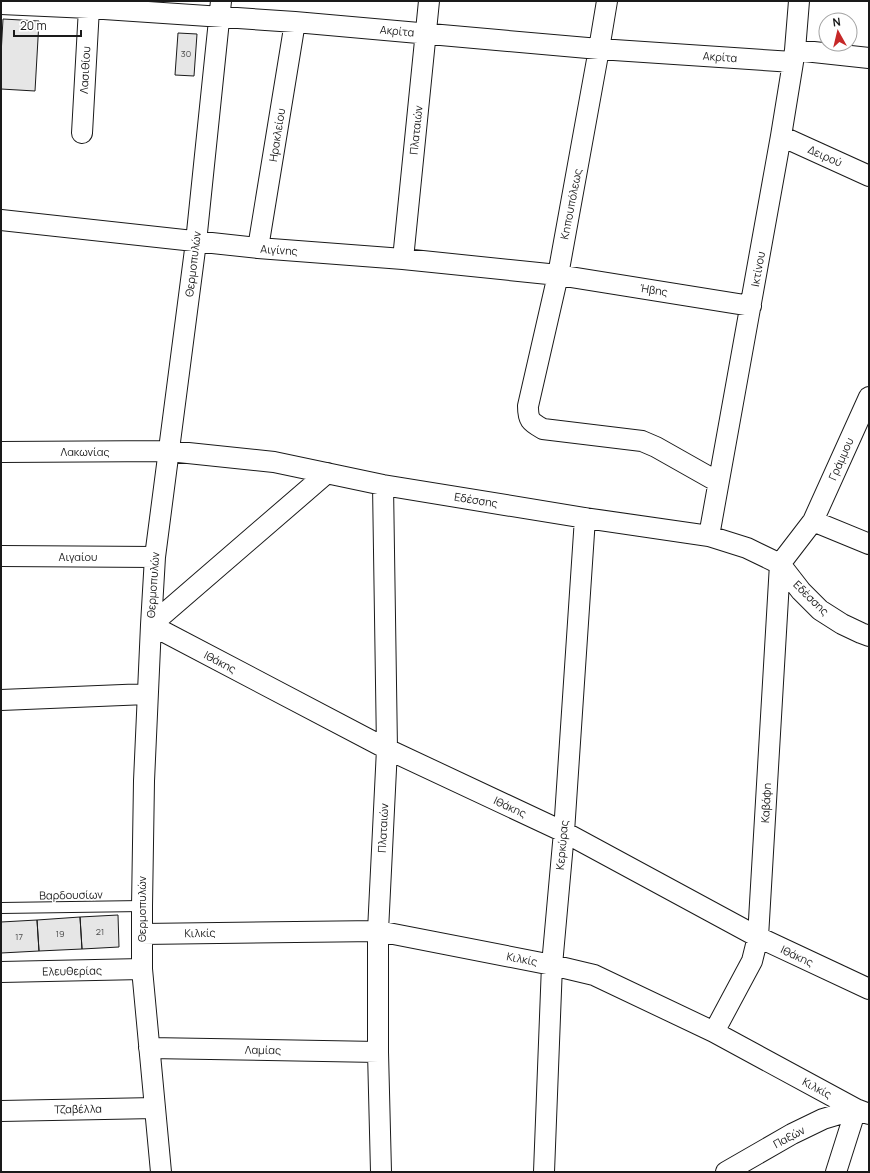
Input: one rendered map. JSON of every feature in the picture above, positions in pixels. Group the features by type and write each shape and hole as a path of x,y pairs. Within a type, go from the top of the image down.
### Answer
{"street":[{"name":"Πλαταιών","path":"403,259 429,1"},
{"name":"Κηπουπόλεως","path":"607,1 558,275 528,406 528,416 533,423 543,429 642,441 656,447 718,482"},
{"name":"Ικτίνου","path":"709,536 782,136 794,56 799,1"},
{"name":"Ακρίτα","path":"1,4 89,8 220,9 295,22 599,49 869,58"},
{"name":"Λασιθίου","path":"82,133 89,8"},
{"name":"Θερμοπυλών","path":"160,1172 142,969 144,781 150,625 155,557 196,242 220,9"},
{"name":"Ηρακλείου","path":"258,248 295,22"},
{"name":"Δειρού","path":"782,136 869,176"},
{"name":"Αιγίνης","path":"1,220 196,242 403,259 558,275"},
{"name":"Ήβης","path":"558,275 751,306"},
{"name":"Γράμμου","path":"813,521 869,397"},
{"name":"Λακωνίας","path":"1,452 168,452"},
{"name":"Εδέσσης","path":"168,452 274,462 383,485 585,518 709,536 747,548 780,564 801,591 820,610 842,624 869,636"},
{"path":"150,625 327,473"},
{"name":"Πλαταιών","path":"381,1172 378,1052 378,931 387,749 383,485"},
{"name":"Κερκύρας","path":"544,1172 552,965 564,832 585,518"},
{"path":"780,564 813,521 869,544"},
{"name":"Αιγαίου","path":"1,556 155,557"},
{"name":"Καβάφη","path":"714,1032 752,961 758,938 780,564"},
{"name":"Ιθάκης","path":"150,625 387,749 564,832 758,938 869,989"},
{"path":"1,700 147,694"},
{"name":"Κιλκίς","path":"142,934 378,931 552,965 594,976 714,1032 862,1111"},
{"name":"Ελευθερίας","path":"1,972 142,969"},
{"name":"Λαμίας","path":"149,1048 378,1052"},
{"name":"Τζαβέλλα","path":"1,1111 155,1108"},
{"path":"836,1172 862,1111"},
{"name":"Παξών","path":"726,1172 792,1134 823,1119 862,1111"}],"lane":[{"name":"Βαρδουσίων","path":"1,908 142,906"}],"building":[{"path":"3,19 39,21 35,91 1,89"},
{"path":"178,33 197,34 194,76 175,75"},
{"path":"118,915 119,947 82,949 80,917"},
{"path":"80,917 82,949 39,951 37,920"},
{"path":"37,920 39,951 1,953 1,922"}]}
